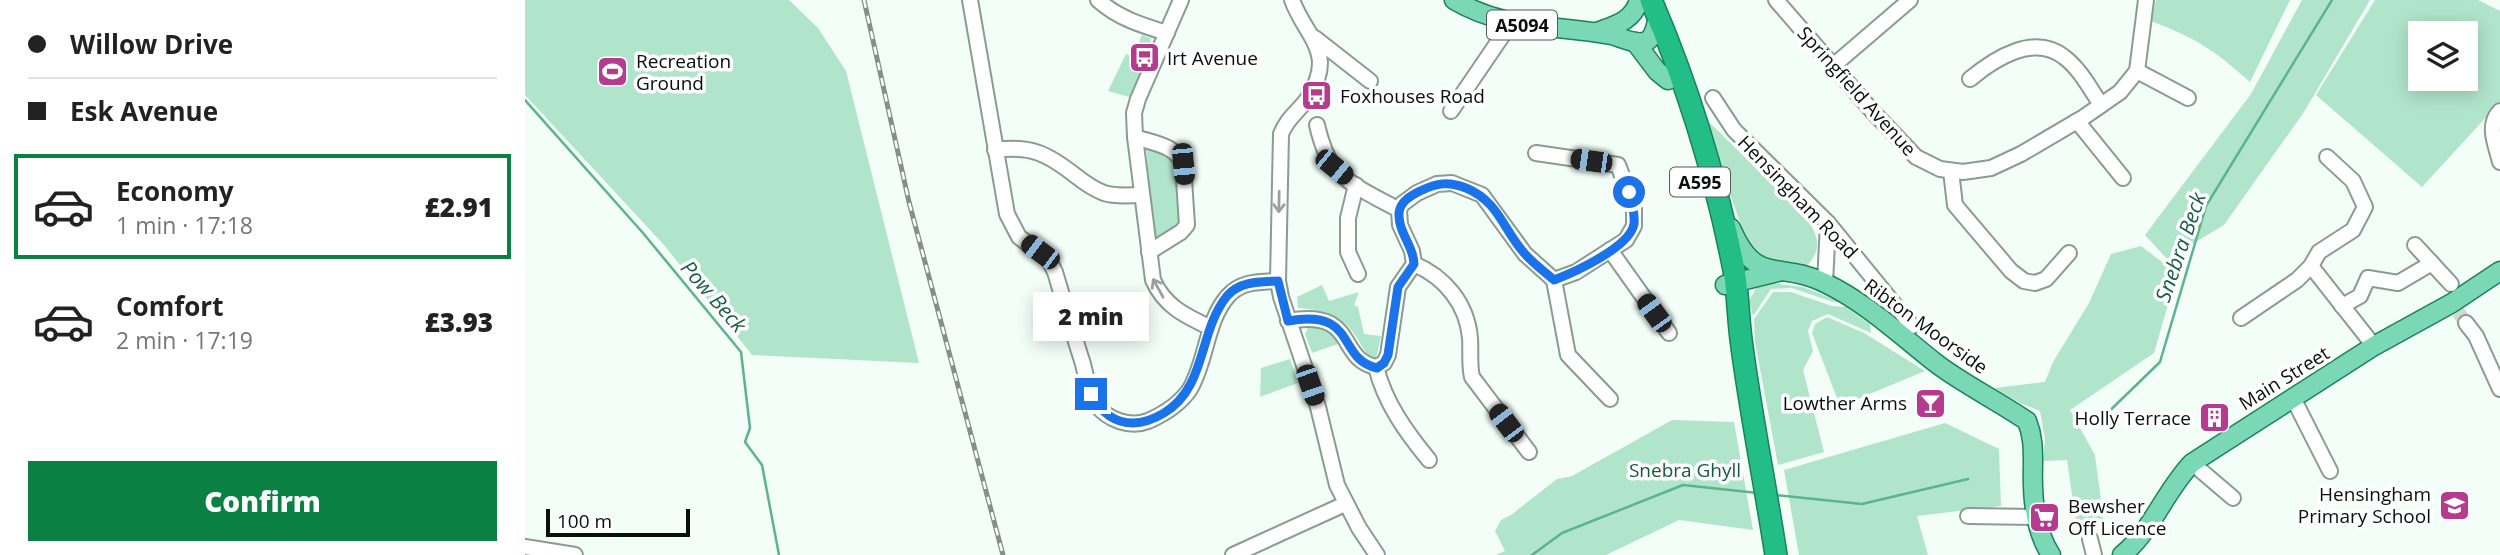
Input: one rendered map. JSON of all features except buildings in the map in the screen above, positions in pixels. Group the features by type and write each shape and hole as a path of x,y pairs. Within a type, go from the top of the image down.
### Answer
{"highway":[{"name":"A595","path":"1640,0 1701,139 1714,189 1732,280 1776,552"},
{"name":"A595","path":"1653,31 1732,280"}],"main road":[{"name":"A5094","path":"1454,0 1511,23 1602,34 1653,31"},
{"path":"1602,34 1628,19 1640,0"},
{"path":"1714,189 1740,249 1760,267"},
{"path":"1732,280 1760,267"},
{"name":"Ribton Moorside","path":"1760,267 1810,276 1825,283 1867,308 1939,366 2027,421 2032,434 2035,517"},
{"path":"1732,280 1781,271"},
{"name":"Main Street","path":"2122,555 2144,532 2176,480 2192,463 2374,346 2457,305 2500,271"},
{"path":"2035,517 2050,555"}],"street":[{"path":"970,0 1007,214 1019,237 1049,260 1055,272 1091,394 1104,413 1114,419 1144,423 1168,411 1189,390 1221,306 1237,288 1278,281"},
{"path":"1098,0 1127,20 1167,33"},
{"path":"1181,0 1138,99 1134,113 1135,137 1153,280 1164,299 1182,314 1212,328"},
{"path":"1292,0 1314,38 1318,51 1317,81 1306,101 1291,116 1281,134 1278,281 1288,321 1318,407 1337,485 1345,504 1377,555"},
{"name":"Springfield Avenue","path":"1776,0 1916,157 1940,169 1963,172 1991,167 2021,154 2120,92 2137,71"},
{"path":"1833,66 1910,0"},
{"path":"2146,0 2137,71 2188,98"},
{"path":"1451,111 1511,23"},
{"path":"1314,38 1370,81"},
{"path":"1970,79 1987,65 2013,52 2041,47 2063,56 2081,75 2101,105"},
{"name":"Hensingham Road","path":"1713,98 1734,130 1828,223 1912,326"},
{"path":"2500,111 2492,127 2500,162"},
{"path":"2077,121 2123,178"},
{"path":"1317,125 1321,141 1334,167 1356,185 1399,211"},
{"path":"1135,137 1173,150 1180,155 1183,164 1187,225 1181,232 1149,252"},
{"path":"995,150 1022,148 1045,155 1104,193 1142,195"},
{"path":"1536,153 1618,165 1634,206 1634,226 1626,240 1576,272 1554,280"},
{"path":"2241,318 2297,280 2311,266 2319,252 2353,230 2364,206 2353,181 2327,157"},
{"path":"1951,171 1955,205 2011,271 2024,281 2035,283 2046,279 2069,253"},
{"path":"1377,368 1384,363 1388,355 1398,287 1414,264 1412,251 1400,225 1399,211 1408,198 1444,183 1453,183 1482,195 1525,254 1554,280 1568,355 1610,399"},
{"path":"1356,185 1348,218 1348,252 1358,274"},
{"path":"1825,283 1828,223"},
{"path":"2415,245 2432,264 2476,336 2500,389"},
{"path":"1610,250 1669,333"},
{"path":"1414,264 1435,274 1453,292 1469,331 1469,367 1472,376 1526,442"},
{"path":"2342,306 2360,296 2368,278 2398,283 2432,264"},
{"path":"2311,266 2374,346"},
{"path":"1288,321 1312,318 1332,324 1360,359 1377,368"},
{"path":"1377,368 1381,389 1407,433 1429,460"},
{"path":"2293,398 2330,471"},
{"path":"2192,463 2233,498"},
{"path":"1233,555 1345,504"},
{"path":"1968,516 2035,517"},
{"path":"2090,539 2094,555"},
{"path":"525,547 575,555"}],"green space":[{"path":"525,0 789,0 818,28 846,71 919,363 752,355 664,245 525,95"},
{"path":"2156,0 2290,0 2250,82 2204,46 2151,21"},
{"path":"2302,0 2370,0 2304,112 2224,225 2167,259 2145,235 2251,94"},
{"path":"2375,0 2478,0 2500,11 2500,102 2422,187 2316,95"},
{"path":"1142,35 1150,38 1153,50 1133,98 1108,91 1126,54 1133,57"},
{"path":"1706,124 1711,124 1807,218 1814,231 1817,248 1807,266 1768,261 1748,246"},
{"path":"1146,146 1166,154 1174,161 1181,215 1179,224 1154,241"},
{"path":"2141,246 2166,265 2178,270 2154,353 2070,410 2095,455 2104,523 2077,529 2067,460 2043,461 2045,439 2040,411 1994,388 2045,382 2053,362 2089,303 2111,254"},
{"path":"1773,283 1803,287 1842,302 1833,302 1792,288 1771,289 1753,316 1749,301 1756,288"},
{"path":"1322,285 1329,301 1359,292 1354,305 1358,307 1364,334 1381,336 1374,359 1369,358 1355,335 1342,321 1325,312 1298,308 1297,297"},
{"path":"1773,292 1791,292 1832,306 1846,307 1870,324 1871,333 1828,314 1812,321 1808,331 1813,351 1803,370 1824,452 1778,465 1755,342 1754,319"},
{"path":"1827,317 1864,333 1925,371 1848,403 1837,398 1812,333 1815,324"},
{"path":"1308,327 1331,331 1338,344 1312,353 1305,334"},
{"path":"1290,359 1298,383 1260,397 1261,368"},
{"name":"Snebra Ghyll","path":"1672,420 1734,422 1753,530 1679,520 1606,555 1496,555 1505,551 1495,531 1501,520 1557,479 1572,476"},
{"name":"Snebra Ghyll","path":"1945,423 1999,449 2001,506 1917,516 1928,555 1799,555 1784,470"}],"waterway":[{"name":"Snebra Beck","path":"2096,424 2160,362 2206,206 2332,0"},
{"name":"Pow Beck","path":"525,100 643,233 741,352 750,428 745,442 762,465 779,555"},
{"name":"Snebra Beck","path":"1775,495 1862,504 1968,479"},
{"name":"Snebra Beck","path":"1532,555 1562,533 1683,485 1758,493"}],"tunnel":[{"path":"2458,312 2466,323"}],"railway":[{"path":"864,0 909,202 1003,555"}],"place":[{"name":"Irt Avenue","path":"1144,58"},
{"name":"Recreation Ground","path":"613,72"},
{"name":"Foxhouses Road","path":"1317,96"},
{"name":"Lowther Arms","path":"1930,403"},
{"name":"Holly Terrace","path":"2214,418"},
{"name":"Hensingham Primary School","path":"2454,505"},
{"name":"Bewsher Off Licence","path":"2045,517"}],"route":[{"path":"1091,394 1104,413 1128,423 1144,423 1168,411 1189,390 1221,306 1228,296 1237,288 1248,284 1278,281 1288,321 1312,318 1332,324 1360,359 1377,368 1384,363 1388,355 1398,287 1414,264 1412,251 1405,239 1399,218 1402,204 1408,198 1444,183 1453,183 1482,195 1525,254 1554,280 1576,272 1626,240 1634,226 1634,206 1629,192"}]}
